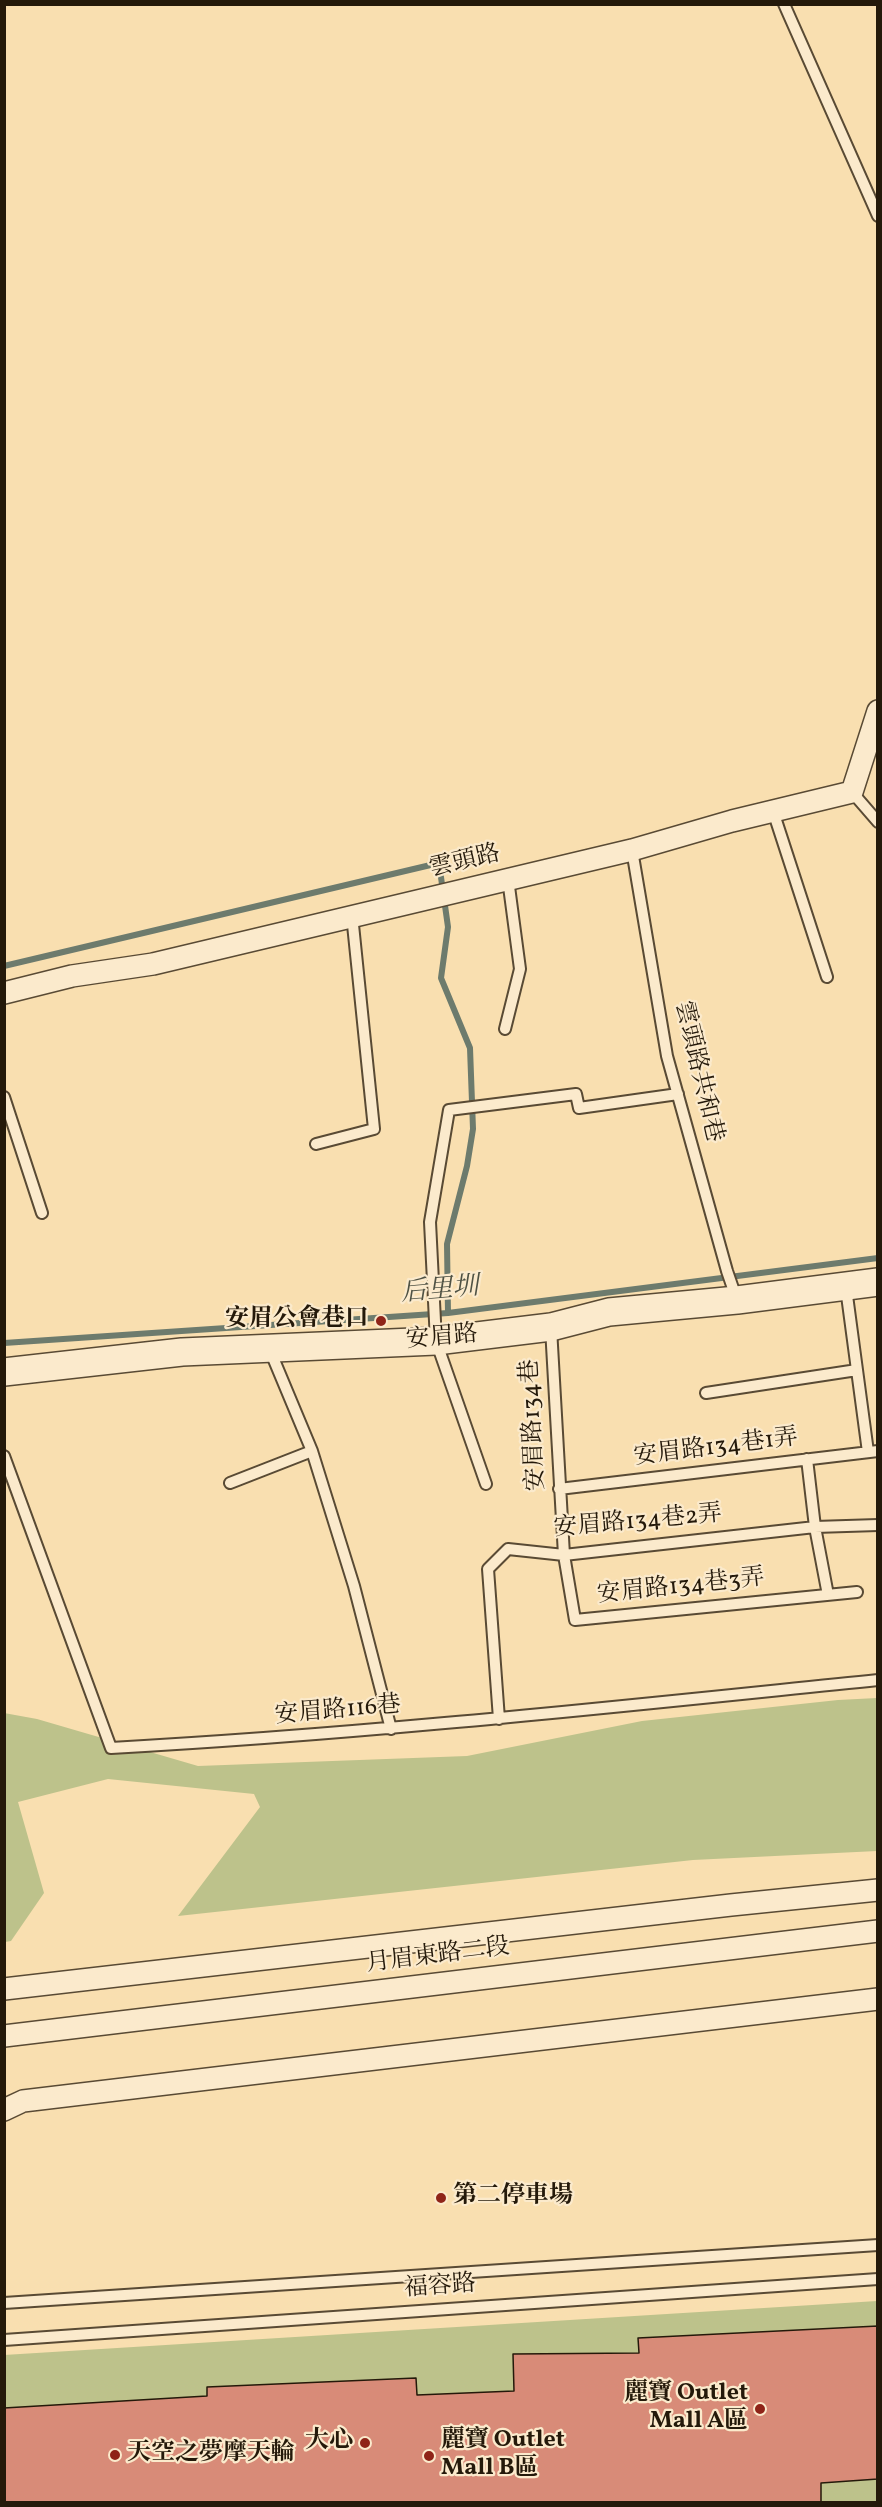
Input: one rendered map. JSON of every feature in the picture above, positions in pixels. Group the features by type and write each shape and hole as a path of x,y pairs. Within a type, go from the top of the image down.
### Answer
{"street":[{"path":"852,792 878,711"},
{"name":"雲頭路","path":"4,993 72,976 153,964 632,850 852,792"},
{"name":"安眉路","path":"4,1372 182,1352 436,1341 550,1327 609,1312 846,1288 878,1282"},
{"name":"月眉東路二段","path":"4,1989 878,1890"},
{"name":"月眉東路二段","path":"4,2036 878,1931"},
{"path":"4,2110 23,2101 878,1999"}],"lane":[{"path":"784,4 878,216"},
{"path":"852,792 878,822"},
{"path":"773,811 827,977"},
{"name":"雲頭路共和巷","path":"632,850 667,1056 737,1300"},
{"path":"506,1029 520,969 508,879"},
{"path":"316,1144 374,1129 352,915"},
{"path":"486,1484 436,1341 430,1222 448,1110 576,1094 579,1108 678,1094"},
{"path":"4,1097 42,1213"},
{"path":"846,1288 857,1370 873,1451"},
{"name":"安眉路134巷","path":"550,1327 564,1555"},
{"path":"269,1348 312,1451 354,1586 391,1729"},
{"path":"706,1394 857,1370"},
{"path":"230,1483 312,1451"},
{"name":"安眉路134巷1弄","path":"559,1489 873,1451"},
{"name":"安眉路116巷","path":"4,1456 111,1748 268,1740 878,1680"},
{"path":"807,1459 815,1527 828,1595"},
{"name":"安眉路134巷2弄","path":"499,1719 488,1569 508,1549 564,1555 815,1527 878,1525"},
{"name":"安眉路134巷3弄","path":"564,1555 575,1620 857,1592"},
{"path":"4,2303 878,2246"},
{"name":"福容路","path":"4,2340 878,2279"}],"green space":[{"path":"877,1698 877,1851 693,1860 178,1916 260,1807 254,1794 108,1779 18,1802 44,1893 11,1941 5,1942 4,1713 37,1719 198,1766 467,1756 642,1721 838,1700"},
{"path":"877,2301 877,2502 5,2502 4,2355"}],"building":[{"path":"878,2326 878,2479 821,2483 821,2502 4,2502 4,2408 207,2396 207,2387 416,2378 417,2395 514,2391 513,2354 639,2353 638,2338"}],"waterway":[{"path":"4,966 439,863 448,927 441,978 470,1048 473,1129 467,1166 447,1244 448,1313"},
{"name":"后里圳","path":"4,1343 448,1313 878,1258"}],"place":[{"name":"安眉公會巷口","path":"381,1321"},
{"name":"第二停車場","path":"441,2198"},
{"name":"麗寶 Outlet Mall A區","path":"760,2409"},
{"name":"大心","path":"365,2443"},
{"name":"天空之夢摩天輪","path":"115,2455"},
{"name":"麗寶 Outlet Mall B區","path":"429,2456"}]}
